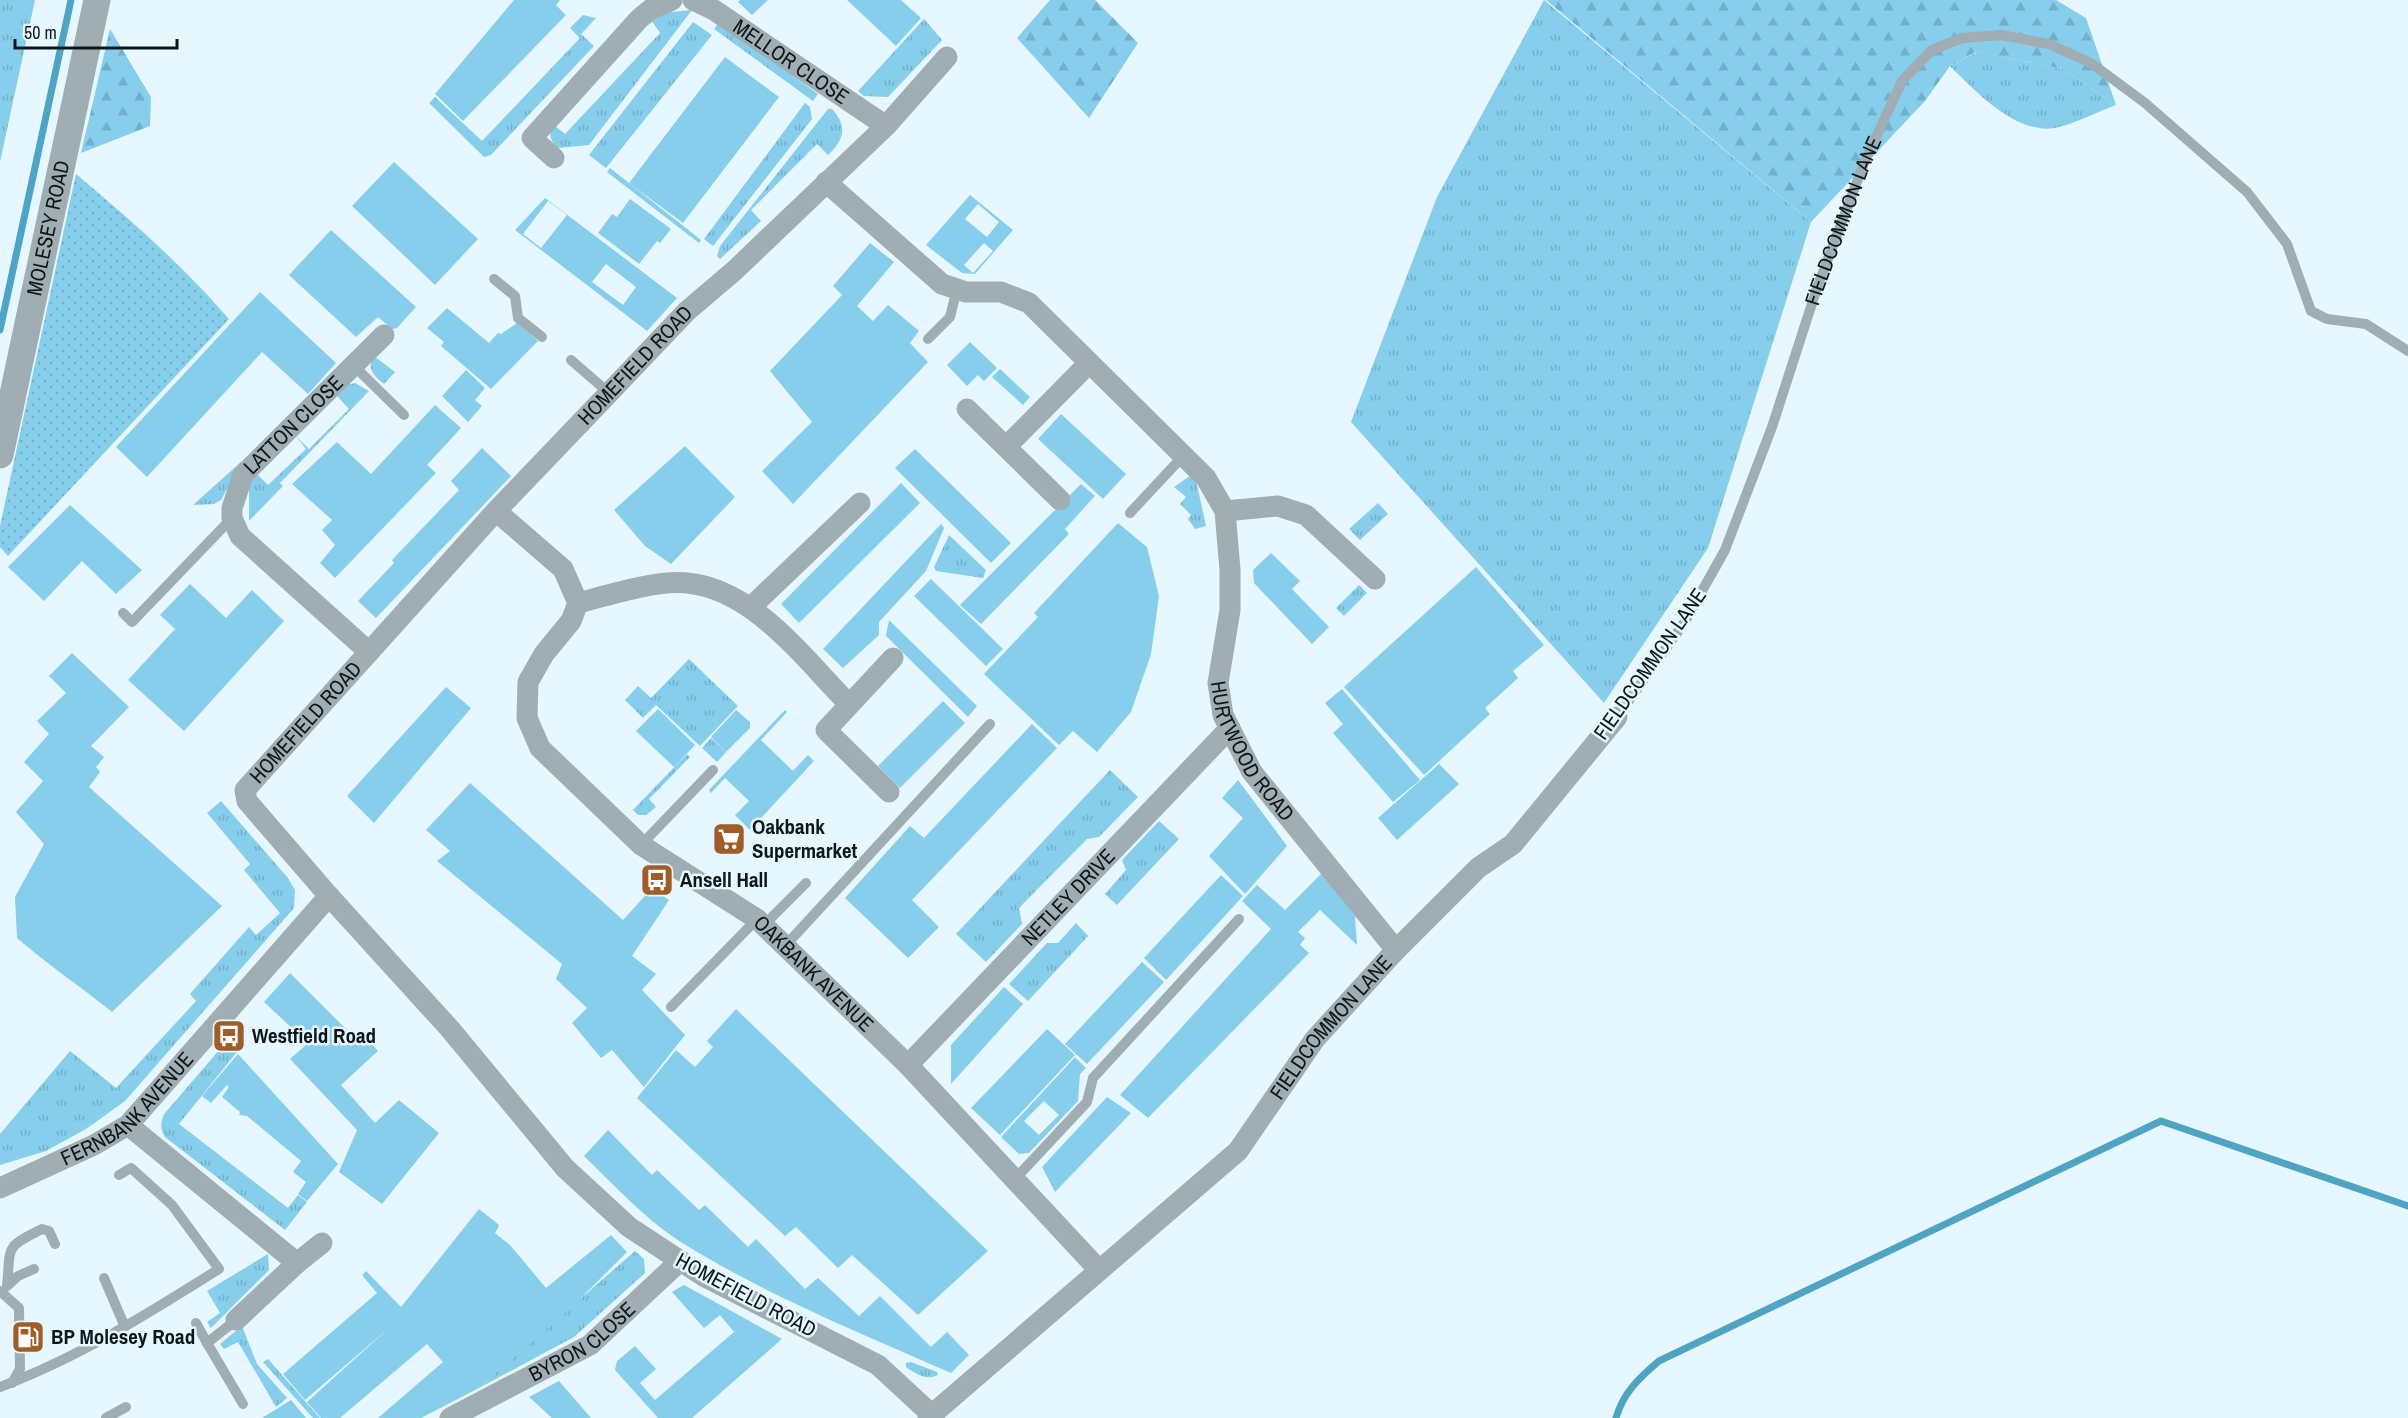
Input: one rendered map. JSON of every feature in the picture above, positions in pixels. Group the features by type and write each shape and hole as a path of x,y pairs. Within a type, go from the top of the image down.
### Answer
{"street":[{"name":"MOLESEY ROAD","path":"0,455 97,0"},
{"path":"554,158 532,138 639,18 651,9 672,0"},
{"name":"MELLOR CLOSE","path":"693,0 714,10 886,126"},
{"name":"HOMEFIELD ROAD","path":"930,1416 878,1365 705,1277 629,1227 564,1168 450,1029 328,896 247,801 245,790 496,511 687,311 734,272 886,126 947,57"},
{"name":"HURTWOOD ROAD","path":"826,183 942,284 966,292 1001,292 1029,303 1206,478 1225,511 1230,610 1218,683 1223,715 1252,772 1396,950"},
{"name":"LATTON CLOSE","path":"232,518 235,494 243,475 384,335"},
{"path":"1006,447 1089,363"},
{"path":"967,409 1060,500"},
{"path":"751,607 860,503"},
{"path":"1225,511 1278,506 1306,515 1375,579"},
{"path":"496,511 563,569 578,603 636,589 687,583 723,593 751,607 849,704"},
{"path":"232,518 240,536 369,652"},
{"name":"OAKBANK AVENUE","path":"578,603 571,621 544,654 528,682 527,718 540,748 641,845 760,922 908,1065 1099,1270"},
{"path":"889,792 826,730 893,658"},
{"name":"FIELDCOMMON LANE","path":"930,1416 1238,1151 1316,1039 1396,950 1478,868 1513,844 1617,717"},
{"name":"NETLEY DRIVE","path":"908,1065 1230,728"},
{"name":"FERNBANK AVENUE","path":"0,1188 94,1145 128,1125 328,896"},
{"path":"128,1125 297,1263"},
{"path":"236,1320 322,1243"},
{"name":"BYRON CLOSE","path":"450,1418 478,1412 536,1375 590,1345 680,1261"}],"lane":[{"name":"FIELDCOMMON LANE","path":"1617,717 1683,623 1725,550 1772,427 1817,288 1864,163 1902,81 1924,56 1962,38 2001,35 2049,44 2091,63 2145,103 2247,192 2287,244 2311,311 2326,319 2366,324 2408,351"},
{"path":"494,279 515,296 518,318 542,337"},
{"path":"928,339 950,317 957,289"},
{"path":"571,360 609,393"},
{"path":"353,365 404,415"},
{"path":"1130,513 1184,455"},
{"path":"123,613 132,622 232,518"},
{"path":"785,946 990,724"},
{"path":"641,845 713,770"},
{"path":"670,1007 760,922 807,883"},
{"path":"1015,1179 1087,1102 1093,1077 1239,919"},
{"path":"0,1387 56,1364 125,1327 219,1269 172,1205 131,1168 119,1175"},
{"path":"3,1290 10,1250 14,1243 42,1228 49,1231 55,1244"},
{"path":"3,1290 18,1276 34,1269"},
{"path":"104,1278 125,1327"},
{"path":"3,1290 19,1308 20,1369 12,1383"},
{"path":"207,1343 236,1320"},
{"path":"195,1323 243,1404"},
{"path":"106,1418 126,1407"}],"green space":[{"path":"0,0 35,0 0,162"},
{"path":"514,0 560,0 556,5 566,15 463,121 435,94"},
{"path":"740,0 768,0 752,15 738,2"},
{"path":"847,0 901,0 921,18 896,46"},
{"path":"1050,0 1095,0 1138,43 1089,118 1017,38"},
{"path":"1544,0 1811,222 1708,548 1604,703 1351,422 1437,197"},
{"path":"1546,0 2056,0 2086,18 2116,105 2063,69 1976,52 1950,66 1925,101 1811,222"},
{"path":"692,10 589,145 558,148 550,134 553,124 565,134 660,33 651,20 670,12"},
{"path":"583,15 596,18 581,34 594,46 491,155 484,157 429,103 435,97 482,141 580,38 570,28"},
{"path":"924,19 942,40 888,97 864,96 858,91"},
{"path":"693,22 712,35 606,168 589,155"},
{"path":"719,22 818,94 813,101 714,29"},
{"path":"110,29 151,97 150,126 81,153"},
{"path":"1977,52 2063,69 2116,105 2059,127 2044,129 2029,126 1999,110 1950,66"},
{"path":"725,57 779,97 683,223 629,183"},
{"path":"805,103 810,107 812,119 713,246 704,239"},
{"path":"828,109 832,109 837,115 842,127 838,144 828,155 817,144 751,210 761,221 720,259 717,256 720,246"},
{"path":"394,162 478,239 435,285 352,206"},
{"path":"610,168 701,240 699,243 607,172"},
{"path":"76,174 156,244 229,319 8,556 0,547 0,526"},
{"path":"970,195 1013,230 975,274 962,273 926,245","holes":["978,204 999,222 987,237 965,219","984,243 993,251 973,273 964,265"]},
{"path":"545,198 677,298 647,331 515,230","holes":["548,201 567,215 541,248 523,234","606,264 636,287 623,305 592,282"]},
{"path":"630,199 671,229 660,243 657,241 639,264 598,233 612,214 617,217"},
{"path":"331,230 416,307 397,328 392,329 378,317 356,337 289,275"},
{"path":"870,243 894,262 857,306 873,321 888,305 919,331 910,343 928,362 793,504 762,471 812,422 770,371 842,295 833,286"},
{"path":"260,292 336,363 308,394 262,352 147,477 116,447"},
{"path":"447,308 489,343 498,333 501,334 517,323 538,341 491,389 441,346 444,342 427,328"},
{"path":"970,342 997,368 984,381 978,375 967,386 947,365"},
{"path":"374,356 395,372 384,384 374,375 371,368"},
{"path":"1000,369 1030,397 1023,405 992,377"},
{"path":"466,370 485,388 475,400 482,406 468,422 442,396"},
{"path":"355,383 369,391 280,483 283,486 249,521 249,485 256,473 268,485 306,449 296,436 309,449 349,409 337,396 347,385"},
{"path":"435,405 461,428 427,465 436,473 335,578 320,563 335,545 322,530 332,520 292,484 337,442 371,474"},
{"path":"1061,414 1126,474 1103,499 1038,439"},
{"path":"685,446 735,497 671,564 645,546 614,510"},
{"path":"482,448 511,476 376,618 358,601 394,563 392,560 459,490 451,481"},
{"path":"915,449 1011,543 991,563 895,468"},
{"path":"242,461 221,500 214,504 193,505"},
{"path":"1190,476 1196,480 1206,526 1195,529 1188,519 1191,515 1180,504 1186,497 1174,487"},
{"path":"901,483 920,503 799,623 781,604"},
{"path":"1081,484 1095,496 1065,529 1069,534 981,624 960,605"},
{"path":"1378,503 1388,514 1360,540 1349,529"},
{"path":"70,505 142,570 116,594 82,561 44,601 8,567"},
{"path":"1118,523 1147,547 1159,596 1151,654 1131,712 1097,752 1073,731 1059,745 984,674 1038,617 1034,613"},
{"path":"941,524 944,528 926,571 879,622 879,635 843,668 823,649"},
{"path":"949,535 986,570 983,578 936,571 934,567"},
{"path":"1271,553 1300,581 1292,589 1329,627 1312,644 1254,583 1253,570"},
{"path":"1476,567 1544,645 1513,671 1518,678 1485,708 1490,714 1424,775 1344,687"},
{"path":"931,579 1003,649 986,666 914,596"},
{"path":"190,584 226,618 252,590 284,621 184,731 128,680 175,629 160,615"},
{"path":"1359,585 1367,593 1344,616 1336,608"},
{"path":"889,620 977,706 968,717 886,636"},
{"path":"72,653 129,707 91,746 104,757 96,767 100,772 89,787 222,906 112,1012 17,938 15,897 44,844 16,812 43,781 24,762 49,734 37,721 66,693 49,676"},
{"path":"689,659 738,706 700,746 656,705 643,718 625,700 638,686 651,698"},
{"path":"446,687 471,708 374,823 347,796"},
{"path":"1342,689 1420,780 1393,802 1333,733 1343,724 1325,703"},
{"path":"943,701 965,723 900,788 878,766"},
{"path":"658,709 695,745 674,767 636,731"},
{"path":"736,710 750,722 750,728 726,752 711,737"},
{"path":"785,710 787,712 761,740 793,771 808,755 814,761 750,830 735,815 749,801 725,778 711,793 709,790"},
{"path":"1032,724 1057,748 912,900 939,927 908,958 845,898 910,826 924,838"},
{"path":"711,738 726,752 717,762 702,748"},
{"path":"687,754 690,757 649,799 656,807 646,815 638,815 633,810"},
{"path":"1439,764 1459,784 1397,840 1378,818"},
{"path":"1110,770 1138,797 1099,837 1087,839 1019,908 1022,924 986,962 956,934"},
{"path":"1238,780 1287,846 1245,894 1209,856 1243,818 1222,798"},
{"path":"470,783 623,920 652,888 669,900 632,956 656,974 642,990 685,1035 644,1087 612,1050 601,1058 572,1023 587,1008 556,979 562,964 437,861 450,851 426,830"},
{"path":"221,801 288,878 295,890 294,908 125,1101 86,1129 46,1151 0,1165 0,1134 70,1051 116,1088 196,1001 190,994 249,927 256,935 280,913 244,870 250,864 207,813"},
{"path":"1159,821 1179,839 1117,905 1105,894 1126,870 1122,860"},
{"path":"1322,873 1355,916 1357,945 1320,910 1298,932 1305,938 1300,945 1309,953 1148,1118 1120,1095 1271,929 1242,901 1257,885 1285,910"},
{"path":"1221,875 1243,896 1166,980 1144,958"},
{"path":"1076,923 1088,936 1028,1001 1009,984 1047,943 1058,943"},
{"path":"1142,962 1164,982 1087,1064 1065,1044"},
{"path":"290,973 360,1043 366,1038 378,1051 341,1085 375,1123 399,1100 439,1133 382,1204 339,1172 357,1130 290,1059 308,1043 264,1002"},
{"path":"1004,987 1023,1004 951,1084 951,1045"},
{"path":"736,1009 988,1251 918,1315 852,1255 838,1268 796,1227 785,1236 637,1098 676,1050 695,1067 713,1047 707,1041"},
{"path":"1047,1029 1075,1055 1000,1135 971,1108"},
{"path":"227,1041 237,1052 179,1124 288,1208 298,1195 307,1202 285,1230 165,1137 162,1131 161,1122 165,1113"},
{"path":"238,1054 338,1164 307,1201 298,1194 306,1182 293,1172 301,1161 247,1116 239,1115 240,1112 222,1097 229,1087 227,1085 211,1103 202,1096"},
{"path":"1075,1057 1086,1068 1080,1074 1078,1101 1029,1153 1019,1154 1001,1137","holes":["1044,1101 1059,1115 1039,1135 1024,1121"]},
{"path":"1107,1097 1131,1113 1055,1192 1042,1167"},
{"path":"608,1130 652,1175 657,1170 699,1210 705,1205 748,1247 756,1239 805,1289 818,1278 859,1316 880,1296 931,1347 947,1332 969,1355 951,1373 782,1297 684,1244 644,1214 584,1156"},
{"path":"479,1209 498,1224 495,1233 510,1245 546,1288 611,1235 627,1252 570,1309 477,1389 421,1418 378,1418 443,1362 427,1344 340,1418 321,1418 307,1402 389,1328 305,1400 283,1374 377,1293 362,1275 366,1271 401,1307"},
{"path":"635,1251 644,1259 645,1273 574,1337 477,1389"},
{"path":"268,1254 269,1270 211,1328 207,1322 220,1313 207,1291"},
{"path":"684,1285 782,1339 692,1418 658,1418 615,1370 617,1361 635,1346 656,1369 640,1383 655,1400 734,1332 720,1315 704,1328 672,1292"},
{"path":"242,1326 257,1364 287,1398 276,1407 238,1342 224,1349 220,1344"},
{"path":"268,1359 320,1418 313,1418 263,1362"},
{"path":"911,1362 937,1372 938,1375 925,1377 917,1374 906,1367 906,1363"},
{"path":"559,1381 591,1418 552,1418 529,1397"},
{"path":"291,1400 306,1418 262,1418"}],"waterway":[{"path":"0,330 71,0"},
{"path":"1616,1418 1633,1386 1659,1361 2161,1121 2408,1206"}],"place":[{"name":"Oakbank Supermarket","path":"729,839"},
{"name":"Ansell Hall","path":"657,880"},
{"name":"Westfield Road","path":"229,1036"},
{"name":"BP Molesey Road","path":"28,1337"}]}
